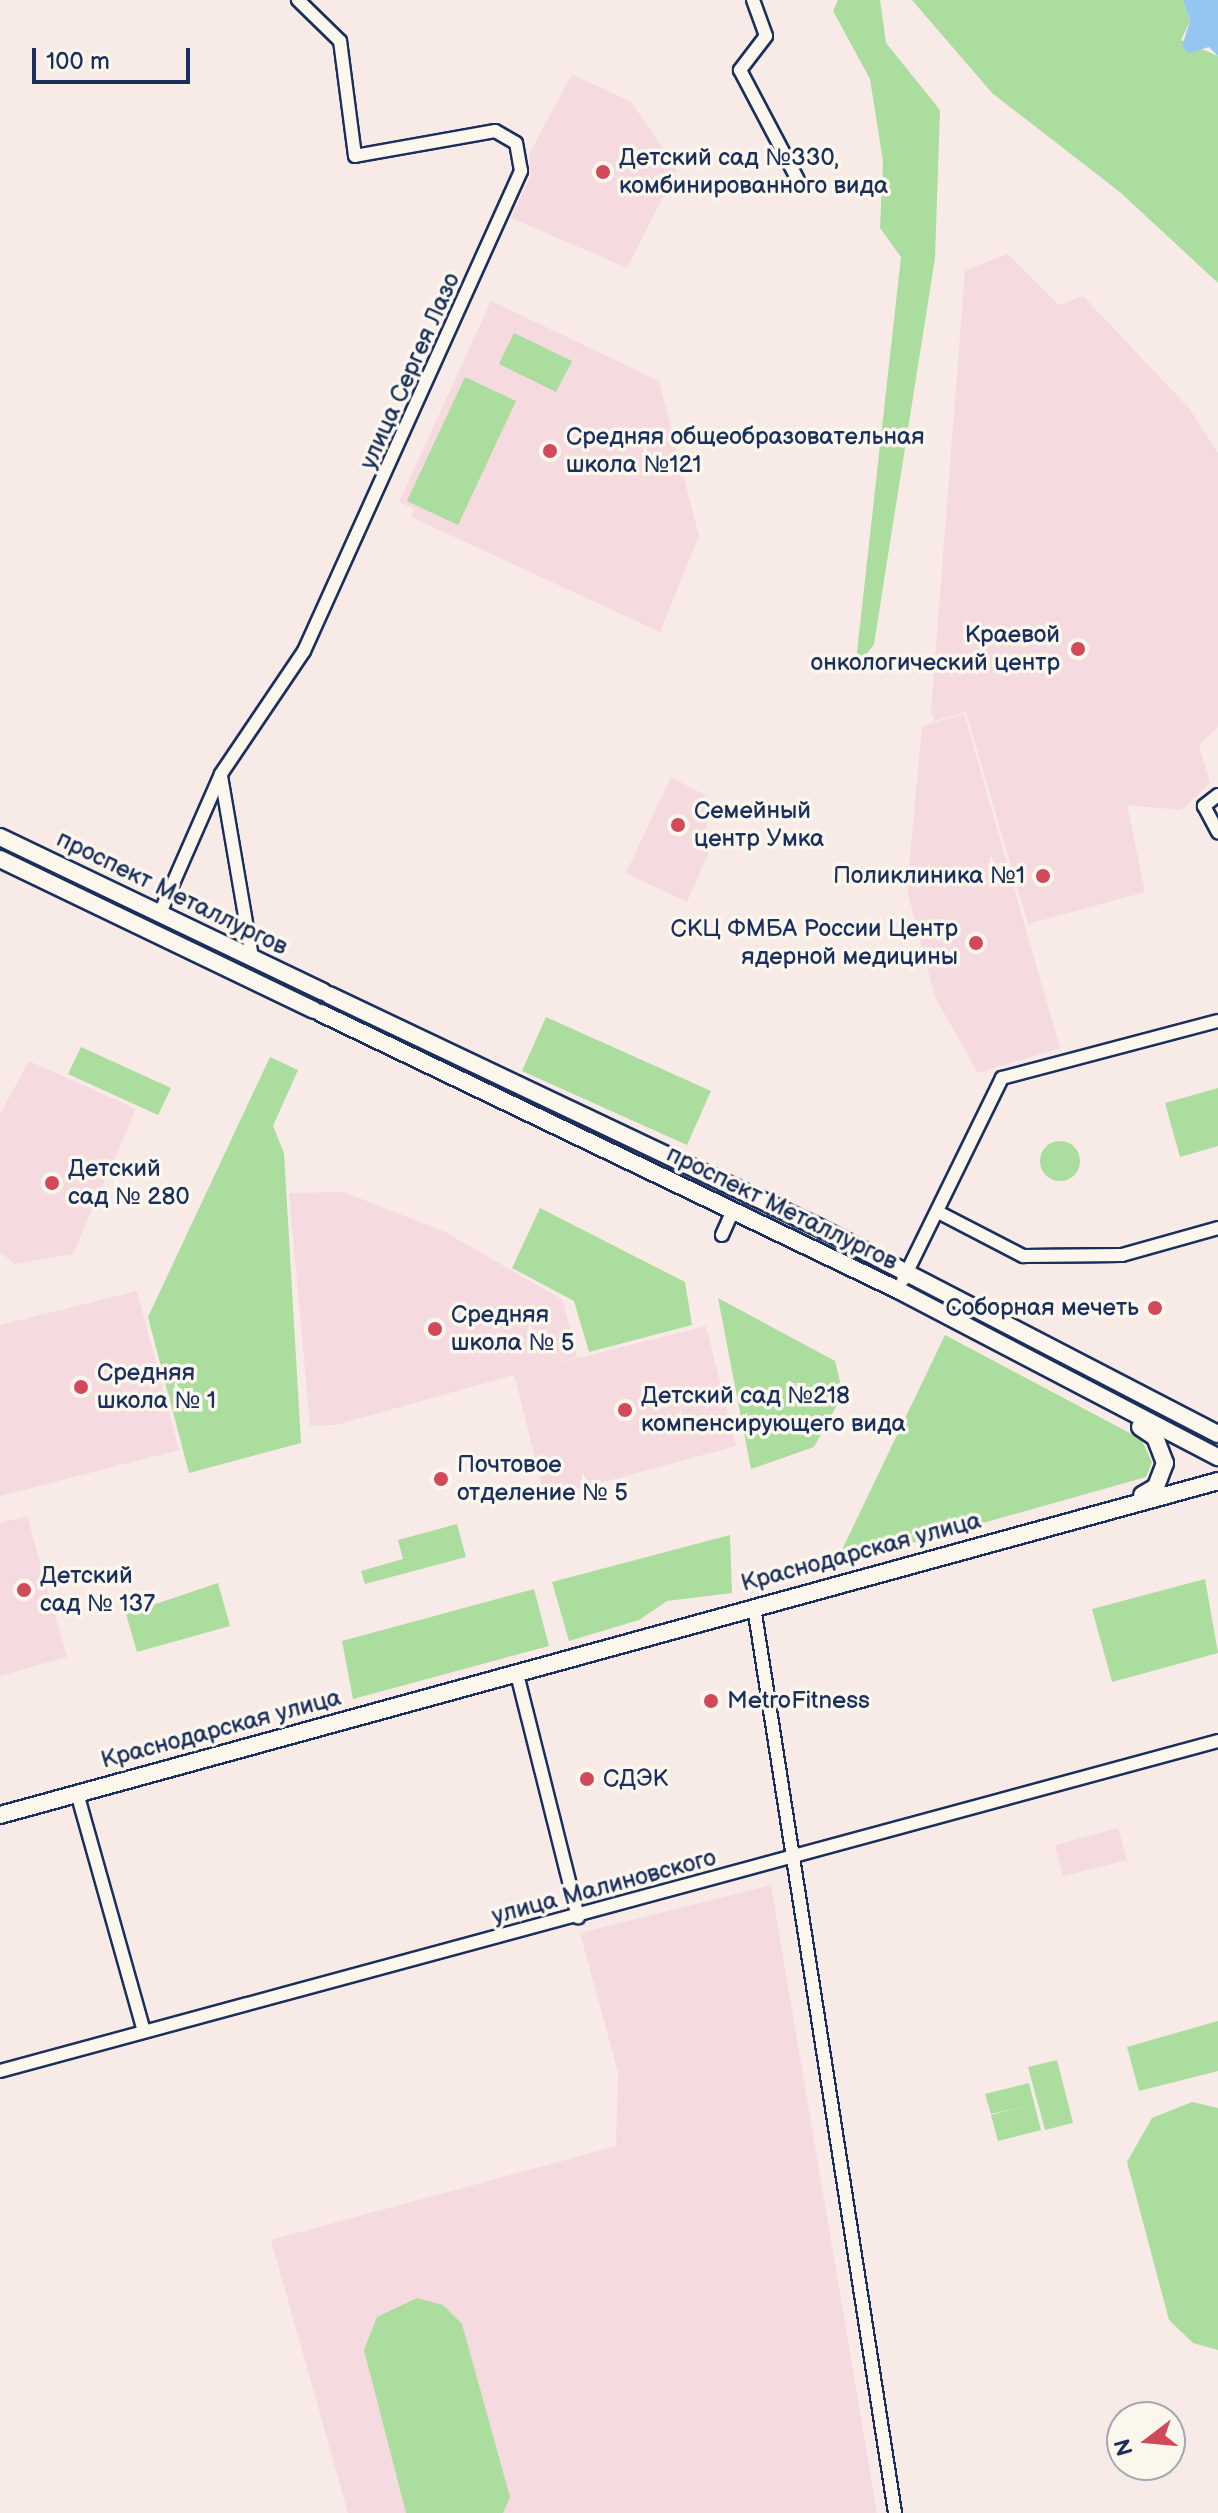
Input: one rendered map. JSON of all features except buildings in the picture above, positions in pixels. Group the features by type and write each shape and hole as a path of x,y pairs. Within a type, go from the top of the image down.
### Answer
{"main road":[{"name":"проспект Металлургов","path":"0,837 907,1271 1218,1434"},
{"name":"проспект Металлургов","path":"0,859 898,1290 1096,1397 1218,1457"},
{"path":"154,932 160,913"},
{"path":"1096,1397 1163,1451 1162,1478 1131,1503"},
{"name":"Краснодарская улица","path":"0,1815 1218,1481"}],"street":[{"name":"улица Сергея Лазо","path":"160,913 221,774 304,651 521,171 516,143 495,131 355,156 340,41 298,0"},
{"path":"753,0 766,36 740,70 798,180"},
{"path":"221,774 252,958"},
{"path":"1218,795 1204,806 1218,832"},
{"path":"898,1290 1002,1078 1218,1021"},
{"path":"722,1235 733,1210"},
{"path":"938,1212 1023,1256 1122,1255 1218,1228"},
{"path":"754,1607 789,1861 895,2513"},
{"path":"517,1674 578,1917"},
{"name":"улица Малиновского","path":"0,2071 789,1861 1218,1741"},
{"name":"Краснодарская улица","path":"77,1793 144,2031"}],"shaded area":[{"name":"Детский сад №330, комбинированного вида","path":"572,74 631,102 677,169 627,268 511,218 531,175 529,154"},
{"name":"Краевой онкологический центр","path":"1008,254 1059,305 1083,296 1189,408 1218,453 1218,727 1199,745 1210,783 1181,810 1127,805 1145,892 1028,924 966,712 934,721 931,711 965,270"},
{"name":"Средняя общеобразовательная школа №121","path":"491,301 659,381 699,536 660,632 411,517 415,509 399,502"},
{"name":"СКЦ ФМБА России Центр ядерной медицины","path":"964,714 1060,1048 978,1073 935,997 907,890 922,726"},
{"name":"Семейный центр Умка","path":"671,777 705,795 708,854 687,902 626,873"},
{"name":"Детский сад № 280","path":"29,1061 136,1109 73,1254 15,1264 0,1252 0,1114"},
{"name":"Средняя школа № 5","path":"344,1192 445,1232 563,1300 577,1357 336,1425 310,1426 289,1193"},
{"name":"Средняя школа № 1","path":"137,1291 179,1450 0,1496 0,1325"},
{"name":"Детский сад №218 компенсирующего вида","path":"706,1326 736,1446 545,1498 514,1374"},
{"name":"Детский сад № 137","path":"27,1516 67,1657 0,1676 0,1523"},
{"path":"1118,1828 1127,1860 1063,1876 1055,1845"},
{"path":"771,1885 877,2513 348,2513 271,2240 616,2146 618,2072 580,1933"}],"green space":[{"path":"838,0 880,0 886,43 940,110 935,258 874,644 855,670 901,257 880,228 883,161 870,79 833,11"},
{"path":"912,0 1183,0 1190,21 1181,40 1218,56 1218,283 1121,193 992,93"},
{"path":"514,333 572,361 556,392 499,364"},
{"path":"465,377 516,401 458,525 407,501"},
{"path":"546,1017 711,1091 687,1145 522,1071"},
{"path":"81,1047 171,1088 158,1115 68,1074"},
{"path":"270,1057 298,1070 273,1126 284,1153 301,1443 189,1473 148,1317"},
{"path":"1218,1088 1218,1146 1180,1157 1165,1103"},
{"path":"1060,1141 1074,1147 1080,1161 1074,1175 1060,1181 1046,1175 1040,1161 1046,1147"},
{"path":"540,1208 685,1282 692,1325 589,1352 574,1301 512,1268"},
{"path":"718,1298 835,1361 843,1394 814,1447 751,1469"},
{"path":"945,1335 1141,1439 1152,1462 1146,1477 873,1554 840,1554"},
{"path":"457,1524 466,1557 365,1584 361,1571 403,1559 398,1540"},
{"path":"730,1535 732,1593 667,1601 639,1620 569,1641 552,1582"},
{"path":"1205,1579 1218,1653 1112,1682 1092,1609"},
{"path":"218,1583 230,1626 137,1652 126,1614"},
{"path":"534,1589 549,1646 353,1699 342,1641"},
{"path":"1218,2021 1218,2071 1139,2091 1127,2047"},
{"path":"1057,2060 1073,2123 1045,2130 1028,2067"},
{"path":"1029,2083 1041,2130 998,2141 991,2115 1025,2106 991,2114 985,2094"},
{"path":"1192,2102 1218,2108 1218,2350 1193,2343 1169,2320 1127,2162 1152,2118"},
{"path":"417,2298 443,2305 462,2324 510,2497 503,2513 406,2513 364,2350 377,2317"}],"water":[{"path":"1183,0 1218,0 1218,56 1209,47 1189,53 1182,46 1190,21"}],"place":[{"name":"Детский сад №330, комбинированного вида","path":"603,172"},
{"name":"Средняя общеобразовательная школа №121","path":"550,451"},
{"name":"Краевой онкологический центр","path":"1078,649"},
{"name":"Семейный центр Умка","path":"678,825"},
{"name":"Поликлиника №1","path":"1043,876"},
{"name":"СКЦ ФМБА России Центр ядерной медицины","path":"976,943"},
{"name":"Детский сад № 280","path":"52,1183"},
{"name":"Соборная мечеть","path":"1155,1308"},
{"name":"Средняя школа № 5","path":"435,1329"},
{"name":"Средняя школа № 1","path":"81,1387"},
{"name":"Детский сад №218 компенсирующего вида","path":"625,1410"},
{"name":"Почтовое отделение № 5","path":"441,1479"},
{"name":"Детский сад № 137","path":"24,1590"},
{"name":"MetroFitness","path":"711,1701"},
{"name":"СДЭК","path":"587,1779"}]}
